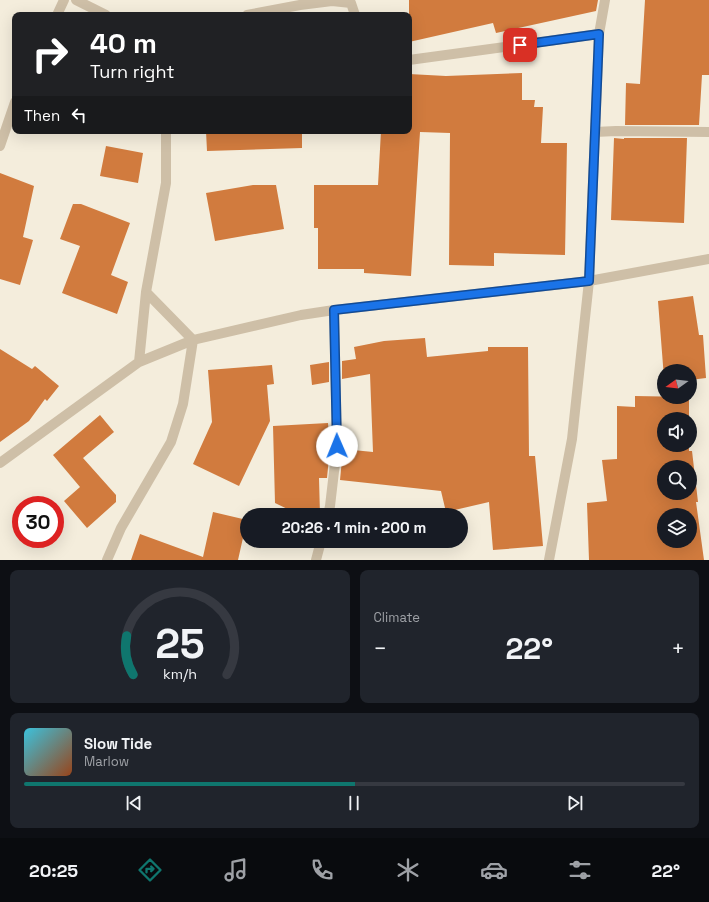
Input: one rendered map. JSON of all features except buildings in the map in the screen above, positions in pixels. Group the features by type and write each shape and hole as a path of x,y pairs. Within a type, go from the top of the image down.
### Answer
{"street":[{"path":"58,12 64,0"},
{"path":"76,0 100,12"},
{"path":"549,560 572,439 589,281 599,34 605,0"},
{"path":"262,12 332,1 351,2 355,12"},
{"path":"412,60 599,34"},
{"path":"0,146 12,111"},
{"path":"595,132 709,132"},
{"path":"139,362 146,292 166,183 166,134"},
{"path":"0,463 139,362 192,340 301,315 589,281 709,259"},
{"path":"146,292 192,340"},
{"path":"330,508 337,446 334,310"},
{"path":"107,560 121,528 171,442 183,404 192,340"},
{"path":"316,560 319,548"}],"route":[{"path":"337,446 334,310 589,281 599,34 520,45"}]}
